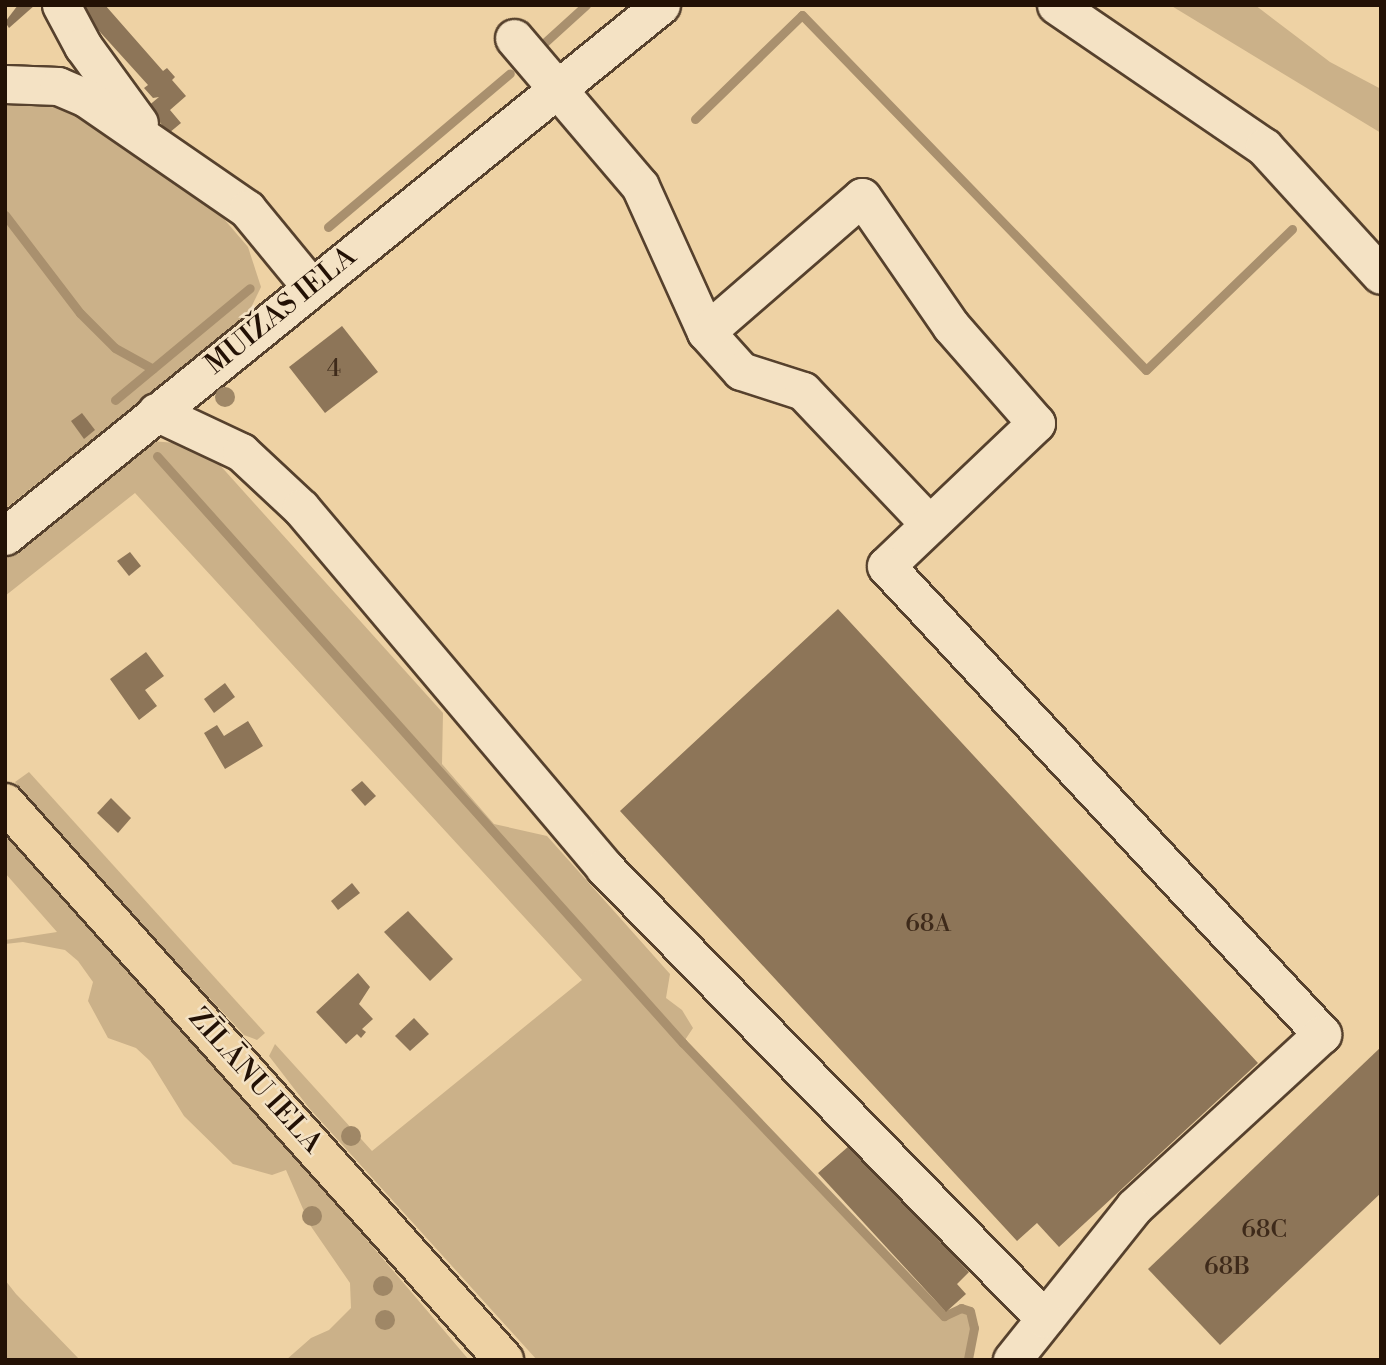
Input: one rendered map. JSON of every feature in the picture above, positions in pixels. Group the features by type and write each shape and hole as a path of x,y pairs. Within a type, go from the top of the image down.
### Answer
{"highway":[{"name":"ZĪLĀNU IELA","path":"5,803 504,1360"}],"street":[{"path":"61,5 83,46 154,144"},
{"name":"MUIŽAS IELA","path":"5,536 661,5"},
{"path":"1056,5 1264,147 1381,275"},
{"path":"514,38 640,186 706,332 741,371 803,391 929,524"},
{"path":"5,84 58,86 86,98 247,209 311,287"},
{"path":"706,332 862,197 951,326 1036,424 886,566 1322,1034 1134,1208 1012,1360"},
{"path":"156,412 241,452 301,508 604,867 1045,1319"}],"shaded area":[{"path":"1170,5 1255,5 1330,62 1381,89 1381,133"},
{"path":"31,100 80,115 212,205 248,247 261,287 247,316 5,509 5,102"},
{"path":"150,441 190,444 218,463 443,713 442,764 494,824 547,836 670,974 666,998 682,1010 693,1028 683,1043 944,1316 961,1308 970,1311 974,1328 968,1360 537,1360 309,1108 269,1056 275,1044 372,1151 582,980 135,493 5,596 5,555"},
{"path":"29,772 265,1033 257,1040 244,1035 201,989 15,782"},
{"path":"5,833 305,1167 469,1360 286,1360 311,1338 329,1330 351,1308 350,1283 310,1225 286,1170 272,1175 233,1164 184,1116 150,1061 136,1048 108,1038 88,1001 93,982 78,961 65,950 23,942 5,944 5,940 57,932 5,873"},
{"path":"5,1280 16,1294 80,1360 5,1360"}],"building":[{"path":"18,5 35,5 9,28 5,22"},
{"path":"88,5 105,5 163,71 167,68 175,77 172,80 186,96 170,110 181,123 169,133 147,107 159,97 153,98 144,88 148,85 81,11"},
{"path":"342,326 378,372 325,413 289,367"},
{"path":"82,413 95,430 84,439 71,421"},
{"path":"130,552 141,566 129,576 117,561"},
{"path":"838,609 1258,1063 1059,1247 1037,1223 1017,1241 620,811"},
{"path":"146,652 164,676 145,690 157,706 139,720 110,679"},
{"path":"225,683 235,697 214,713 204,699"},
{"path":"248,721 263,746 225,769 204,733 217,725 224,736"},
{"path":"362,781 376,796 365,806 351,790"},
{"path":"111,798 131,818 118,833 97,813"},
{"path":"352,883 360,893 338,910 331,901"},
{"path":"408,911 453,959 430,981 384,932"},
{"path":"358,973 370,987 359,1004 373,1019 362,1029 366,1032 361,1038 357,1034 346,1044 316,1012"},
{"path":"414,1018 429,1034 410,1051 395,1036"},
{"path":"1381,1047 1381,1193 1220,1345 1148,1269"},
{"path":"849,1146 969,1272 957,1284 966,1294 946,1312 818,1173"}],"waterway":[{"path":"543,44 586,5"},
{"path":"695,119 802,15 1146,370 1292,229"},
{"path":"328,227 510,73"},
{"path":"5,215 80,313 115,348 153,369"},
{"path":"115,400 250,288"},
{"path":"157,456 683,1043 944,1316 961,1308 970,1311 974,1328 968,1360"}]}
